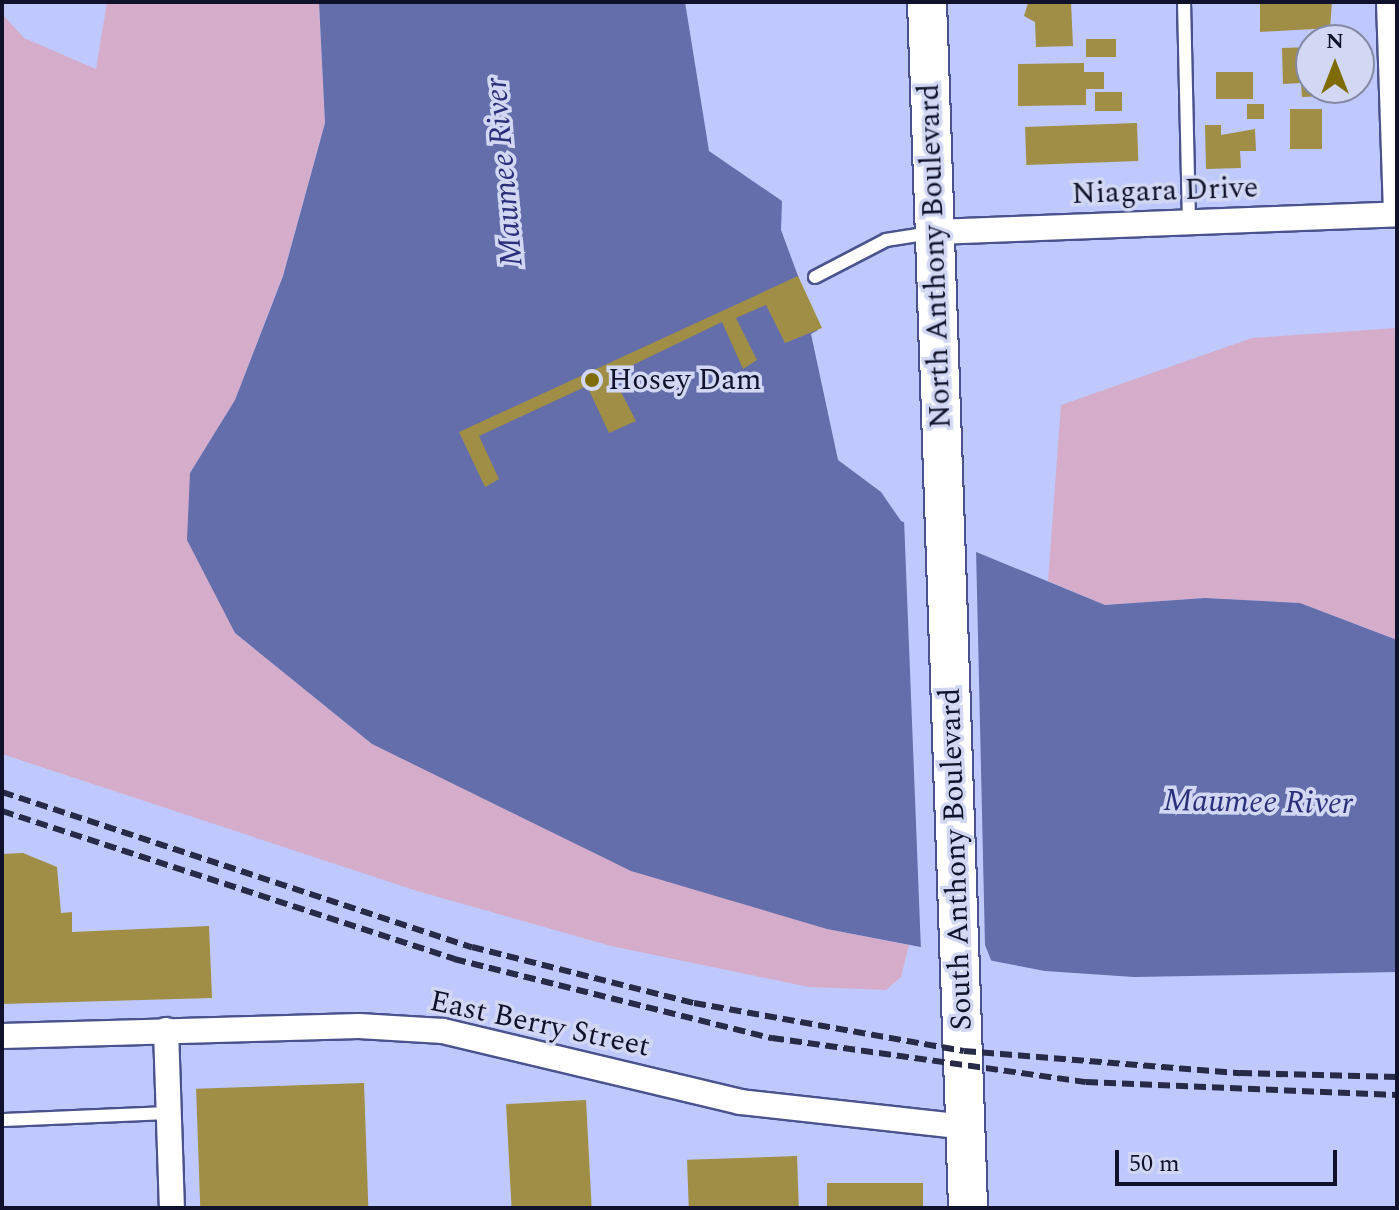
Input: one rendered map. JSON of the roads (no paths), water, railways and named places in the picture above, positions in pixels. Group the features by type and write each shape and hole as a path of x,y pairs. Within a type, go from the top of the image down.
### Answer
{"main road":[{"name":"North Anthony Boulevard","path":"927,2 944,511"},
{"name":"South Anthony Boulevard","path":"944,511 968,1208"}],"street":[{"path":"1389,2 1396,214"},
{"name":"Niagara Drive","path":"935,232 1396,214"},
{"name":"East Berry Street","path":"2,1036 359,1026 443,1031 740,1102 965,1127"},
{"path":"166,1030 172,1208"}],"lane":[{"path":"1184,2 1189,222"},
{"path":"815,277 886,240 935,232"},
{"path":"2,1120 168,1113"}],"water":[{"name":"Maumee River","path":"319,2 685,2 709,151 782,201 781,230 818,330 811,334 838,460 881,492 901,521 1105,605 1205,598 1300,603 1397,640 1397,972 1134,977 1045,971 827,929 631,871 372,744 235,633 187,540 190,473 235,400 283,276 325,123"}],"railway":[{"path":"2,792 472,947 694,1003 964,1051 1240,1073 1397,1077"},
{"path":"2,811 454,959 772,1038 1086,1082 1397,1095"}],"place":[{"name":"Hosey Dam","path":"592,380"}]}
